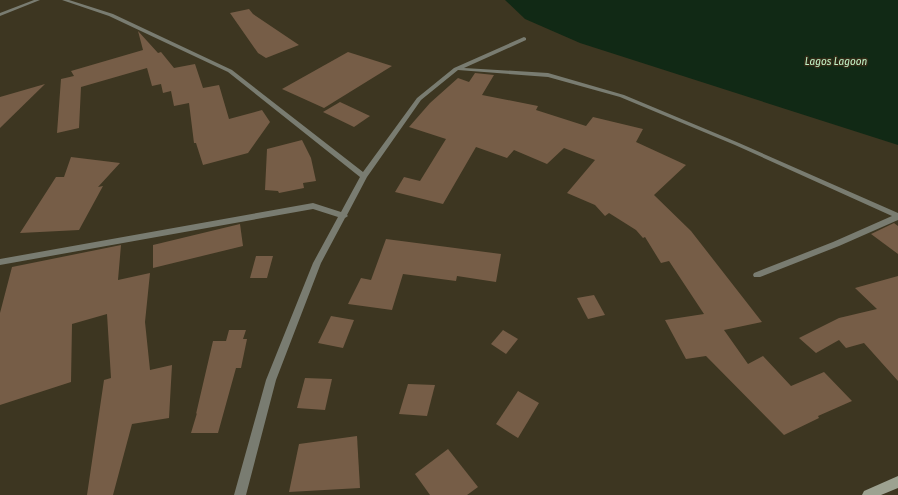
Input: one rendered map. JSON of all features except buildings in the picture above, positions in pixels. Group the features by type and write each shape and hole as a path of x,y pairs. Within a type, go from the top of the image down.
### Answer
{"main road":[{"path":"868,495 898,482"}],"street":[{"path":"0,15 38,0"},
{"path":"64,0 111,15 230,71 364,176"},
{"path":"240,495 271,380 317,263 344,216 364,176 418,99 456,69 524,39"},
{"path":"456,69 548,75 622,96 737,144 898,216"},
{"path":"0,262 313,206 344,216"},
{"path":"757,275 836,244 898,216"}],"water":[{"name":"Lagos Lagoon","path":"505,0 898,0 898,145 580,43 525,19"}]}
